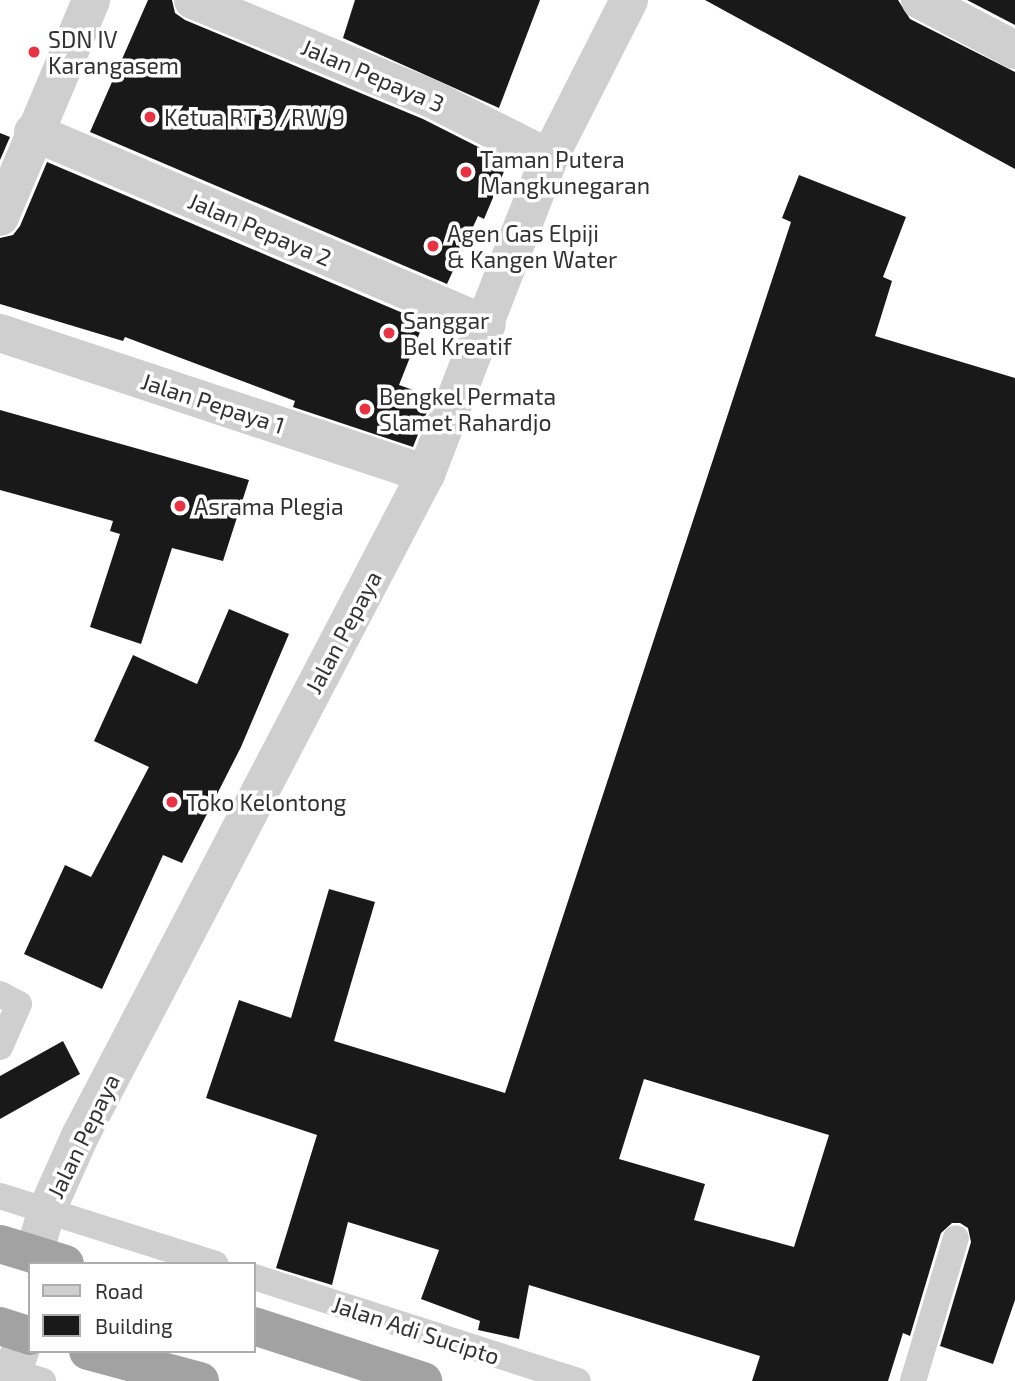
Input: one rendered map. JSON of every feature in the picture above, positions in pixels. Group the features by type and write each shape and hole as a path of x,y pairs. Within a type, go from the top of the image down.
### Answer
{"highway":[{"name":"Jalan Adi Sucipto","path":"256,1327 423,1381"},
{"path":"95,1353 200,1381"}],"street":[{"path":"0,218 33,132 91,0"},
{"name":"Jalan Pepaya 3","path":"193,0 432,99 549,158"},
{"name":"Jalan Pepaya","path":"33,1254 47,1210 80,1136 426,474 487,325 549,158 629,0"},
{"path":"920,0 1015,50"},
{"name":"Jalan Pepaya 2","path":"33,132 487,325"},
{"name":"Jalan Pepaya 1","path":"0,333 426,474"},
{"path":"16,1376 19,1332"}],"lane":[{"path":"0,994 19,1004 0,1047"},
{"path":"0,1196 211,1262"},
{"path":"913,1381 956,1238"},
{"name":"Jalan Adi Sucipto","path":"256,1278 383,1321 578,1381"},
{"path":"369,1363 383,1321"},
{"path":"423,1381 440,1338"}],"building":[{"path":"148,0 172,0 175,13 185,20 423,119 508,162 484,219 478,216 447,284 90,132"},
{"path":"355,0 540,0 499,108 343,38"},
{"path":"705,0 898,0 910,19 1015,72 1015,169"},
{"path":"967,0 1015,0 1015,25"},
{"path":"0,133 10,137 0,160"},
{"path":"47,162 424,322 399,385 433,397 413,447 293,407 295,401 125,337 123,341 0,304 0,238 13,235 20,226"},
{"path":"799,175 906,217 883,277 892,281 875,336 1015,378 1015,1300 993,1364 940,1346 971,1242 968,1228 960,1223 952,1223 941,1233 910,1336 903,1333 888,1381 752,1381 760,1356 529,1285 519,1339 478,1330 480,1321 421,1299 439,1250 348,1222 332,1285 276,1268 317,1135 206,1098 239,1000 291,1018 329,889 375,902 334,1041 505,1093 791,222 782,218","holes":["644,1079 829,1135 794,1247 694,1220 705,1184 619,1159"]},
{"path":"0,410 249,480 223,561 172,548 141,644 90,627 120,534 110,531 113,521 0,490"},
{"path":"229,609 289,634 241,747 182,863 163,855 102,989 24,954 65,865 91,877 149,767 94,741 133,655 197,684"},
{"path":"63,1041 80,1074 0,1119 0,1076"}],"place":[{"name":"SDN IV Karangasem","path":"34,52"},
{"name":"Ketua RT 3 /RW 9","path":"150,117"},
{"name":"Taman Putera Mangkunegaran","path":"466,172"},
{"name":"Agen Gas Elpiji & Kangen Water","path":"433,246"},
{"name":"Sanggar Bel Kreatif","path":"389,333"},
{"name":"Bengkel Permata Slamet Rahardjo","path":"365,409"},
{"name":"Asrama Plegia","path":"180,506"},
{"name":"Toko Kelontong","path":"172,802"}]}
